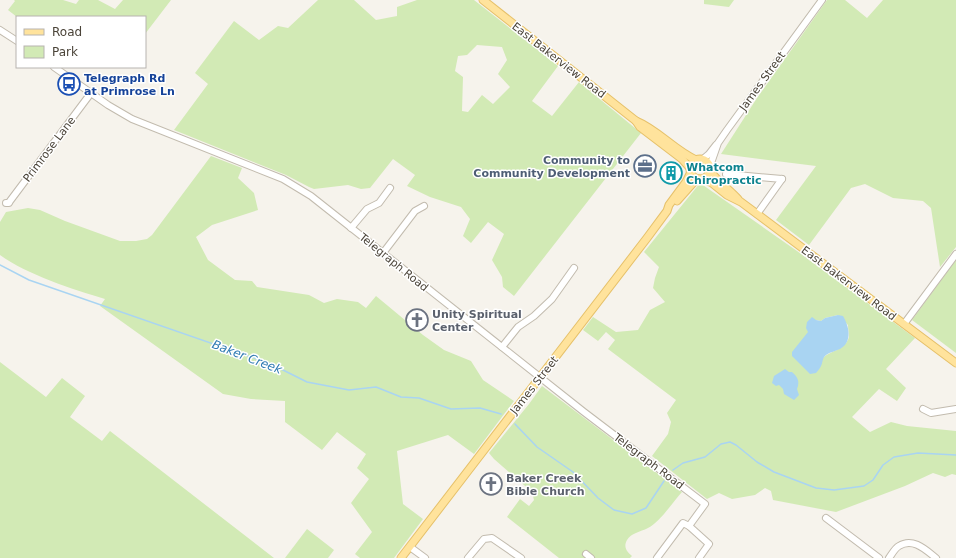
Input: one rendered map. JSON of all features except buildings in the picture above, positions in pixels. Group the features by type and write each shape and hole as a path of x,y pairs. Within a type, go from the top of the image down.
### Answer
{"main road":[{"name":"East Bakerview Road","path":"483,0 636,120 645,124 685,154 699,160"},
{"name":"East Bakerview Road","path":"636,120 640,127 682,159 691,170"},
{"path":"699,160 707,162 710,168 707,176 701,179 693,176 691,170 692,164 699,160"},
{"name":"East Bakerview Road","path":"710,168 716,178 741,202"},
{"name":"James Street","path":"667,211 669,204 686,182 691,170"},
{"name":"East Bakerview Road","path":"701,179 712,183 727,195 741,202 956,363"},
{"name":"James Street","path":"401,558 667,211 693,183 701,179"}],"street":[{"name":"James Street","path":"710,168 718,143 726,130 822,0"},
{"path":"0,30 16,39"},
{"name":"Telegraph Road","path":"55,68 132,119 283,179 305,192 584,412 705,504 689,526"},
{"name":"Primrose Lane","path":"6,203 9,203 92,93"},
{"path":"699,160 709,154 718,143"},
{"path":"726,174 782,178 757,214"},
{"path":"351,228 367,209 379,203 390,188"},
{"path":"383,253 416,211 424,206"},
{"path":"904,324 956,254"},
{"path":"502,347 518,327 534,316 552,299 574,268"},
{"path":"923,409 931,413 956,410"},
{"path":"826,518 879,558"},
{"path":"657,558 683,523 689,526 709,544 699,558"},
{"path":"468,558 484,539 492,538 520,558"},
{"path":"889,558 899,546 908,543 917,544 936,558"},
{"path":"410,547 425,558"}],"green space":[{"path":"14,0 63,0 76,4 79,0 98,0 115,9 123,0 171,0 146,33 146,16 16,16 8,10 15,1"},
{"path":"318,0 354,0 376,20 397,16 397,7 417,0 474,0 558,66 532,101 552,116 579,82 641,133 514,296 503,287 502,277 492,260 504,234 488,222 471,243 463,236 470,219 461,207 430,197 407,186 415,175 393,159 370,188 361,189 348,185 314,189 286,175 174,130 208,84 195,73 234,21 259,40 278,26 288,28","holes":["477,45 502,47 507,60 498,74 510,87 493,104 482,95 468,112 462,111 463,77 455,71 458,56 467,55"]},
{"path":"704,0 734,0 729,7 704,4"},
{"path":"827,0 845,0 867,18 883,0 956,0 956,247 940,267 931,208 923,201 893,198 865,184 851,188 809,245 776,220 816,166 721,154 757,98"},
{"path":"211,156 242,168 238,178 254,193 258,210 212,225 196,237 208,260 235,280 252,281 257,287 309,295 324,303 337,299 358,302 366,308 376,296 423,335 444,350 471,361 483,380 514,401 474,454 448,435 397,451 403,504 423,519 394,558 360,558 355,554 372,532 351,503 369,479 357,468 366,454 337,432 322,450 285,422 285,401 251,399 223,394 100,306 105,299 37,275 0,255 0,222 6,212 28,208 40,210 65,221 120,241 147,239 152,235"},
{"path":"700,183 797,251 915,338 886,369 906,388 897,401 879,389 852,417 870,432 891,422 907,426 956,431 956,475 952,474 945,477 933,473 905,486 836,512 773,500 771,491 765,488 755,495 732,499 719,493 707,499 652,456 668,434 671,422 667,413 676,400 608,349 615,340 606,332 598,341 583,330 593,317 616,332 638,330 650,310 665,302 653,288 659,267 644,252","holes":["838,315 848,325 849,337 847,342 841,348 822,359 806,336 816,320 821,321 825,318"]},
{"path":"956,260 956,353 912,320"},
{"path":"0,362 46,397 62,378 85,396 70,417 102,441 110,431 274,558 0,558"},
{"path":"542,386 682,492 657,521 648,528 633,534 629,538 626,543 626,547 627,551 632,556 630,558 559,558 507,517 520,499 529,506 534,500 532,492 489,453"},
{"path":"307,529 334,550 328,558 285,558"}],"water":[{"path":"838,315 843,316 847,324 849,334 847,342 840,349 826,355 816,373 810,374 792,356 792,352 808,332 806,328 807,322 812,317 821,321 825,318"},
{"path":"785,369 792,372 798,380 797,389 799,395 794,400 784,394 783,389 779,385 776,386 772,383 774,376"}],"waterway":[{"name":"Baker Creek","path":"0,265 29,280 271,364 307,382 349,390 376,387 401,397 419,398 451,409 480,408 501,414"},
{"name":"Baker Creek","path":"515,424 537,447 573,472 598,498 614,510 632,514 646,508 664,481"},
{"name":"Baker Creek","path":"673,470 683,463 705,457 721,444 730,442 757,462 774,472 816,488 834,490 864,486 873,480 883,465 894,457 918,453 956,455"}],"place":[{"name":"Telegraph Rd at Primrose Ln","path":"69,84"},
{"name":"Community to Community Development","path":"645,166"},
{"name":"Whatcom Chiropractic","path":"671,173"},
{"name":"Unity Spiritual Center","path":"417,320"},
{"name":"Baker Creek Bible Church","path":"491,484"}]}
